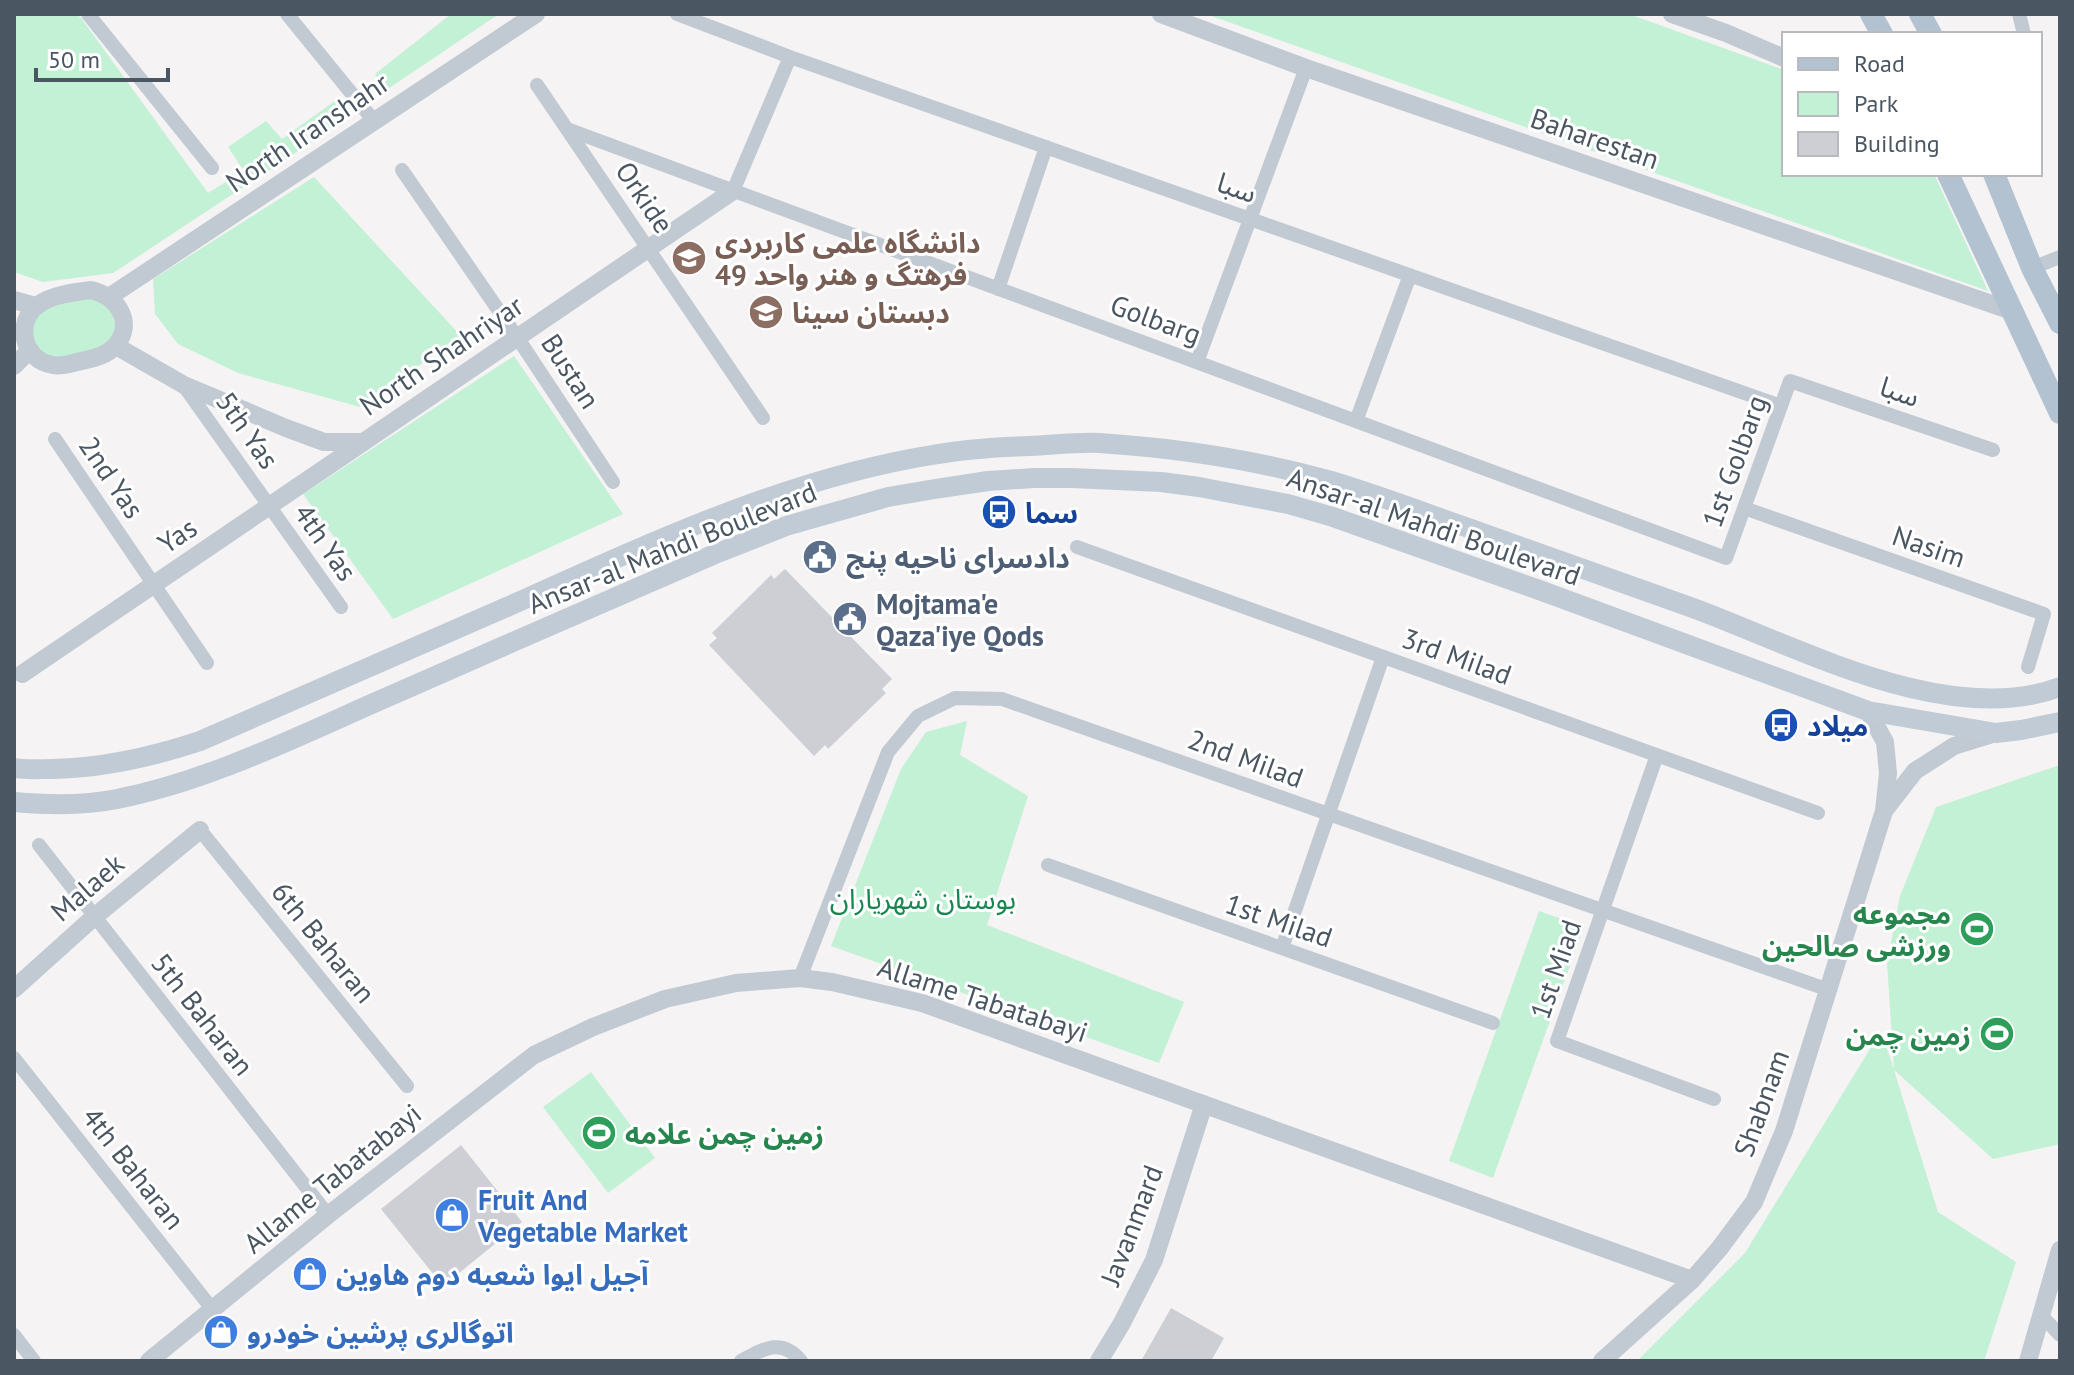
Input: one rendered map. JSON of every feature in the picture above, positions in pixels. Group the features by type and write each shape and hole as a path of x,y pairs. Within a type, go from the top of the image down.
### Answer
{"main road":[{"path":"1920,14 1930,32"},
{"path":"1949,176 2060,413"},
{"path":"1995,176 2032,268 2060,323"},
{"name":"Ansar-al Mahdi Boulevard","path":"14,768 75,769 131,762 200,741 579,574 776,495 852,472 931,455 988,448 1094,443 1259,463 1335,482 1599,574 1873,678 1902,686 1962,698 2002,699 2042,694 2059,687"},
{"name":"Ansar-al Mahdi Boulevard","path":"14,802 38,805 115,800 208,774 786,526 888,497 988,481 1034,478 1161,482 1288,504 1527,586 1868,711 1996,733 2060,722"}],"street":[{"path":"88,14 212,168"},
{"path":"289,14 374,121"},
{"name":"North Iranshahr","path":"109,297 536,14"},
{"name":"سبا","path":"677,14 790,57 1781,406"},
{"name":"Baharestan","path":"1161,14 1306,68 2012,311"},
{"path":"1672,14 1782,49"},
{"path":"1726,33 1782,57"},
{"path":"733,191 790,57"},
{"path":"1197,362 1306,68"},
{"name":"Orkide","path":"537,85 763,418"},
{"name":"Golbarg","path":"567,129 1726,558"},
{"path":"998,289 1046,147"},
{"name":"Bustan","path":"402,170 613,482"},
{"name":"North Shahriyar","path":"116,346 184,385 286,428 324,442 363,442 733,191"},
{"path":"2032,268 2060,257"},
{"path":"1356,421 1410,275"},
{"path":"91,290 109,297 118,306 124,326 116,346 107,353 61,366 40,361 30,350 24,335 25,325 35,306 81,291 91,290"},
{"path":"14,300 35,306"},
{"path":"14,366 30,350"},
{"name":"سبا","path":"1790,381 1993,450"},
{"name":"1st Golbarg","path":"1726,558 1790,381"},
{"name":"5th Yas","path":"184,385 269,506"},
{"name":"2nd Yas","path":"55,439 207,663"},
{"name":"Yas","path":"18,668 154,584 363,442"},
{"name":"4th Yas","path":"269,506 341,607"},
{"name":"Nasim","path":"1744,508 2044,614 2028,667"},
{"name":"3rd Milad","path":"1077,547 1818,813"},
{"path":"1282,948 1383,657"},
{"name":"2nd Milad","path":"800,978 888,752 918,716 955,698 1002,699 1829,990"},
{"path":"1868,711 1885,742 1888,773 1884,811"},
{"path":"1884,811 1915,771 1954,746 1996,733"},
{"name":"1st Miad","path":"1657,755 1557,1041 1714,1099"},
{"name":"Shabnam","path":"1602,1361 1692,1280 1754,1202 1784,1131 1884,811"},
{"name":"Malaek","path":"14,989 94,917 200,830"},
{"name":"6th Baharan","path":"200,830 407,1086"},
{"name":"5th Baharan","path":"39,845 328,1215"},
{"name":"1st Milad","path":"1048,865 1493,1023"},
{"name":"Allame Tabatabayi","path":"149,1361 328,1215 534,1055 593,1027 665,999 736,983 800,978 832,982 922,1003 1692,1280"},
{"name":"4th Baharan","path":"14,1058 213,1310"},
{"name":"Javanmard","path":"1099,1361 1154,1260 1204,1104"},
{"path":"2028,1361 2060,1250"},
{"path":"2040,1314 2060,1335"},
{"path":"14,1335 34,1361"},
{"path":"741,1361 764,1348 781,1347 794,1351 801,1361"}],"green space":[{"path":"14,14 76,14 81,18 208,193 244,171 228,147 266,121 282,139 339,98 353,115 113,273 43,282 14,272"},
{"path":"451,14 499,14 385,91 375,74"},
{"path":"1206,14 1629,14 1782,69 1782,176 1935,176 1988,291"},
{"path":"314,177 461,336 360,407 238,373 178,344 155,314 153,279"},
{"path":"91,297 112,310 116,330 106,347 61,360 39,352 32,327 40,314 56,306"},
{"path":"514,356 623,514 393,619 303,494"},
{"name":"بوستان شهریاران","path":"967,721 960,755 1028,796 987,925 1184,1002 1159,1063 831,946 901,769 926,732"},
{"path":"2060,765 2060,1144 1993,1159 1894,1070 1938,1212 2016,1262 1984,1361 1637,1361 1745,1253 1881,1031 1894,1069 1887,963 1900,896 1936,807"},
{"path":"1539,911 1584,927 1493,1178 1449,1161"},
{"name":"زمین چمن علامه","path":"591,1072 655,1158 608,1193 543,1107"}],"building":[{"path":"785,569 892,679 882,689 886,693 828,749 825,745 814,756 709,645 717,638 712,633 771,575 774,579"},
{"name":"Fruit And Vegetable Market","path":"461,1145 522,1222 443,1286 381,1209"},
{"path":"1171,1308 1224,1338 1211,1361 1141,1361"}],"place":[{"name":"دانشگاه علمی کاربردی فرهتگ و هنر واحد 49","path":"689,258"},
{"name":"دبستان سینا","path":"766,312"},
{"name":"سما","path":"999,512"},
{"name":"دادسرای ناحیه پنج","path":"820,557"},
{"name":"Mojtama'e Qaza'iye Qods","path":"850,619"},
{"name":"میلاد","path":"1781,725"},
{"name":"مجموعه ورزشی صالحین","path":"1977,929"},
{"name":"زمین چمن","path":"1997,1034"},
{"name":"زمین چمن علامه","path":"599,1133"},
{"name":"Fruit And Vegetable Market","path":"452,1215"},
{"name":"آجیل ایوا شعبه دوم هاوین","path":"310,1274"},
{"name":"اتوگالری پرشین خودرو","path":"221,1332"}]}
